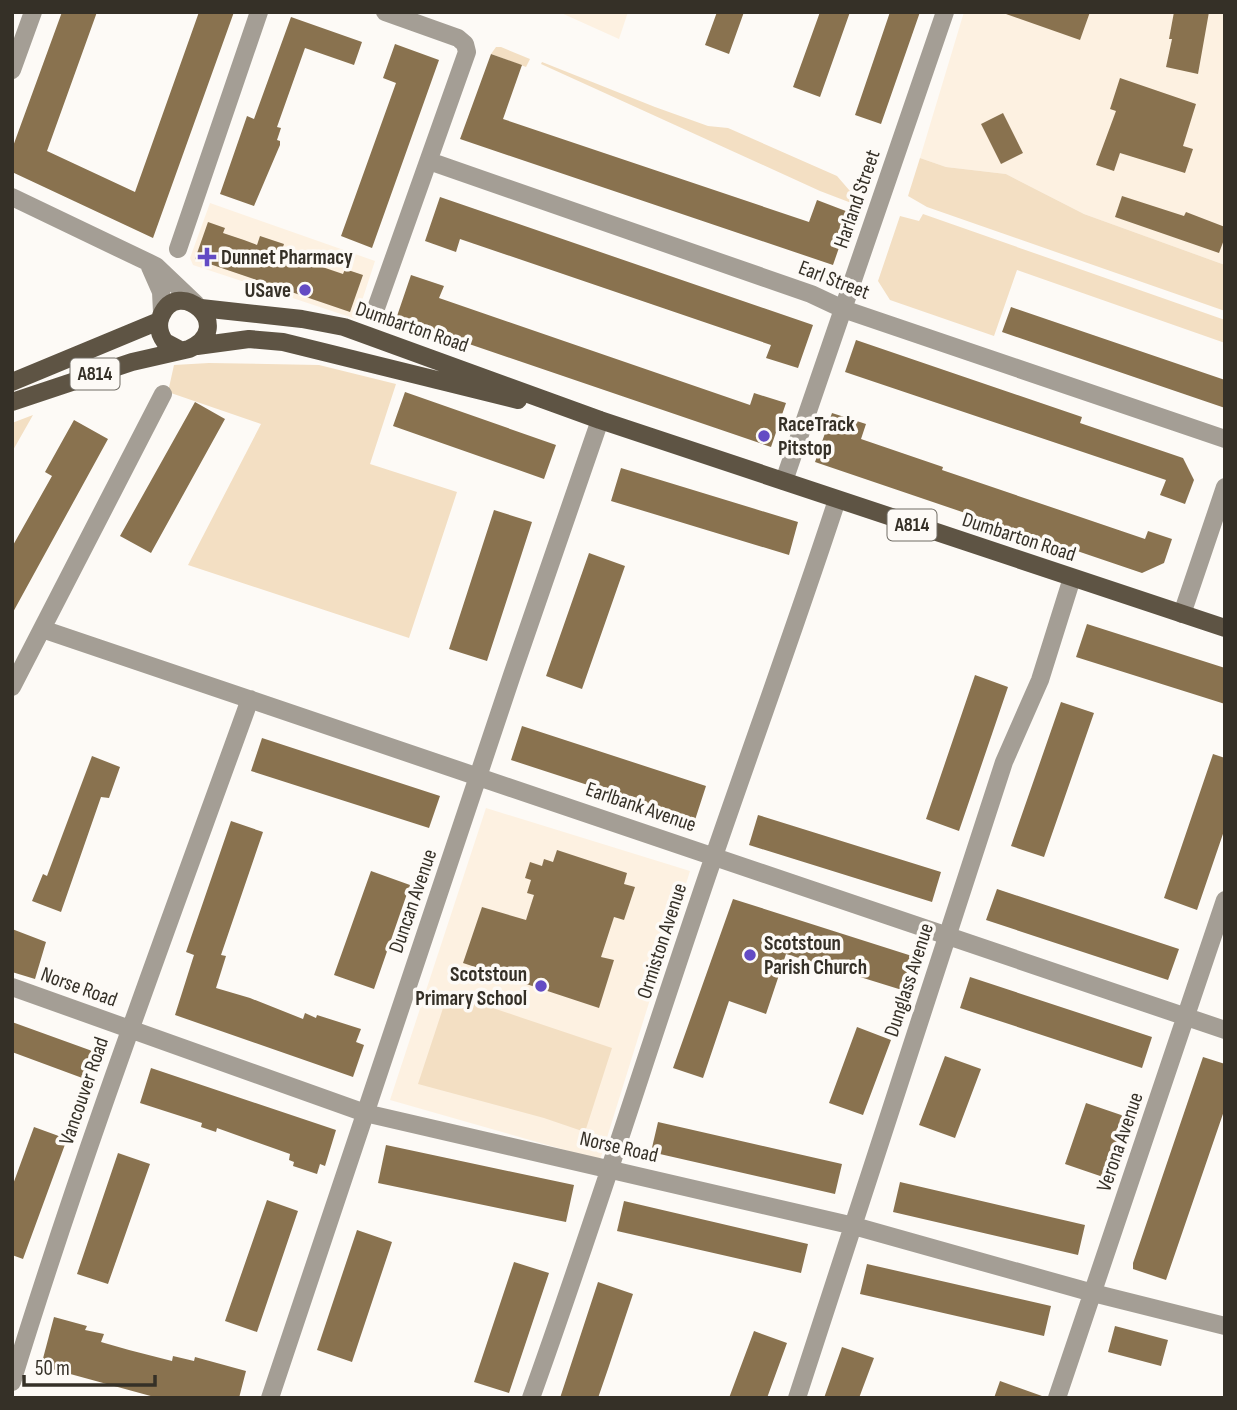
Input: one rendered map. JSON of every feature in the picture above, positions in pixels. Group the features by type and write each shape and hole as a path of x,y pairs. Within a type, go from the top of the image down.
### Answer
{"main road":[{"path":"182,301 198,306 208,325 205,337 188,348 165,342 159,332 160,317 174,302 182,301"},
{"name":"Dumbarton Road","path":"198,306 344,327 600,420 1225,628"},
{"name":"A814","path":"12,382 160,317"},
{"name":"Dumbarton Road","path":"188,348 249,339 283,341 600,420"},
{"name":"A814","path":"12,402 132,362 188,348"}],"street":[{"path":"12,70 33,12"},
{"path":"178,249 259,12"},
{"path":"375,311 466,56 465,44 457,38 385,12"},
{"name":"Harland Street","path":"784,481 945,12"},
{"name":"Earl Street","path":"429,161 811,294 842,309 1225,439"},
{"path":"12,197 146,261 163,272 198,306"},
{"path":"146,261 159,284 160,317"},
{"path":"12,687 163,394"},
{"name":"Duncan Avenue","path":"270,1398 600,420"},
{"path":"1182,614 1225,487"},
{"name":"Ormiston Avenue","path":"531,1398 837,500"},
{"name":"Dunglass Avenue","path":"797,1398 1004,762 1040,680 1072,578"},
{"name":"Earlbank Avenue","path":"42,629 1225,1030"},
{"name":"Vancouver Road","path":"12,1382 45,1275 130,1029 250,699"},
{"name":"Verona Avenue","path":"1057,1398 1225,900"},
{"name":"Norse Road","path":"12,987 365,1114 854,1226 1093,1293 1225,1326"}],"shaded area":[{"path":"559,12 628,12 619,39"},
{"path":"964,12 1225,12 1225,265 1084,214 1006,174 946,167 920,158"},
{"path":"496,47 530,59 526,67 491,54"},
{"path":"542,62 708,126 728,128 837,176 856,198 854,204 820,191 541,64"},
{"path":"920,158 946,167 1006,174 1084,214 1225,265 1225,311 927,207 908,196"},
{"path":"210,203 375,261 356,319 193,265 190,258"},
{"path":"923,214 1225,320 1225,343 1017,270 994,336 890,300 878,281 900,216 919,221"},
{"path":"174,365 319,365 396,384 370,464 457,492 409,638 188,565 261,424 168,392"},
{"path":"33,415 12,452 12,423"},
{"name":"Scotstoun Primary School","path":"486,808 690,871 600,1160 390,1100"},
{"path":"448,993 612,1048 585,1132 544,1118 418,1084"}],"building":[{"path":"62,12 97,12 47,151 135,192 199,12 234,12 153,238 12,172 12,149"},
{"path":"717,12 744,12 729,54 705,45"},
{"path":"820,12 850,12 820,97 793,87"},
{"path":"890,12 920,12 881,124 855,115"},
{"path":"1006,12 1090,12 1080,40"},
{"path":"1174,12 1209,12 1198,74 1166,67"},
{"path":"291,17 362,42 354,65 305,48 277,127 281,128 277,140 280,145 254,206 220,194 247,116 254,119"},
{"path":"395,44 439,60 372,248 341,236 396,83 383,78"},
{"path":"491,54 522,65 503,119 809,222 817,200 851,213 833,265 460,139"},
{"path":"1120,78 1196,104 1183,146 1193,149 1185,173 1120,153 1114,171 1096,165 1116,111 1110,109"},
{"path":"1003,113 1023,153 1001,164 981,124"},
{"path":"1122,196 1184,216 1186,212 1225,227 1225,237 1219,253 1115,217"},
{"path":"440,197 813,325 798,368 766,358 771,345 460,239 456,252 425,241"},
{"path":"208,222 225,228 223,233 257,245 260,236 284,244 281,253 343,274 345,269 363,275 350,312 195,259"},
{"path":"411,275 444,286 439,298 750,405 754,393 786,403 771,447 396,319"},
{"path":"1011,307 1225,380 1225,408 1002,332"},
{"path":"856,340 1082,417 1080,423 1183,458 1194,480 1185,504 1160,495 1166,480 845,372"},
{"path":"405,392 556,445 544,479 393,426"},
{"path":"195,402 225,419 151,553 120,536"},
{"path":"832,413 866,424 861,439 943,467 942,470 1145,539 1148,531 1172,539 1164,563 1142,573 815,462"},
{"path":"74,420 108,439 12,614 12,547 52,476 45,472"},
{"path":"621,468 798,522 789,555 611,501"},
{"path":"494,510 532,522 487,661 449,649"},
{"path":"589,553 625,566 582,689 546,676"},
{"path":"1087,624 1225,668 1225,704 1076,657"},
{"path":"975,675 1008,687 959,831 926,819"},
{"path":"1061,702 1094,713 1044,857 1011,846"},
{"path":"522,726 706,786 695,820 511,760"},
{"path":"262,738 440,796 429,828 251,771"},
{"path":"1213,754 1225,758 1225,828 1197,910 1164,898"},
{"path":"92,756 120,767 109,798 101,797 61,912 32,901 43,874 47,876"},
{"path":"758,815 941,872 932,902 749,845"},
{"path":"231,821 263,832 221,955 226,956 216,988 303,1019 305,1013 316,1018 317,1015 361,1029 356,1042 364,1045 353,1077 175,1015 194,955 186,952"},
{"path":"557,850 627,873 624,884 635,887 624,920 614,917 601,957 614,960 599,1008 463,963 482,907 526,920 534,895 527,893 531,880 525,878 530,862 542,866 544,859 553,862"},
{"path":"371,871 410,885 374,989 334,975"},
{"path":"997,889 1179,949 1168,980 986,920"},
{"path":"733,899 912,956 902,990 786,954 766,1014 729,1001 703,1078 673,1068"},
{"path":"12,929 46,942 35,979 12,972"},
{"path":"970,977 1152,1037 1142,1068 960,1008"},
{"path":"12,1022 95,1052 85,1079 12,1052"},
{"path":"857,1027 891,1040 863,1115 829,1103"},
{"path":"945,1056 981,1069 955,1138 919,1125"},
{"path":"1203,1057 1225,1064 1225,1108 1166,1280 1133,1269 1133,1263"},
{"path":"151,1068 336,1130 325,1166 320,1164 317,1174 293,1166 294,1162 289,1160 290,1154 217,1128 216,1132 201,1127 202,1123 140,1103"},
{"path":"1086,1103 1127,1117 1106,1178 1065,1164"},
{"path":"658,1122 842,1164 835,1194 651,1152"},
{"path":"34,1127 67,1139 23,1259 12,1255 12,1187"},
{"path":"386,1145 574,1185 566,1222 378,1183"},
{"path":"118,1153 150,1164 108,1284 77,1274"},
{"path":"900,1182 1085,1225 1078,1255 893,1212"},
{"path":"267,1200 298,1211 257,1332 225,1321"},
{"path":"624,1201 808,1244 801,1273 617,1231"},
{"path":"357,1230 392,1242 352,1362 317,1350"},
{"path":"514,1262 549,1273 509,1393 474,1382"},
{"path":"867,1264 1051,1306 1044,1336 860,1294"},
{"path":"598,1282 633,1294 598,1398 560,1398"},
{"path":"54,1317 87,1326 85,1330 104,1334 101,1342 129,1350 172,1361 173,1356 194,1361 195,1357 246,1371 239,1398 158,1398 41,1366"},
{"path":"1115,1326 1168,1340 1161,1366 1108,1352"},
{"path":"754,1331 787,1343 767,1398 729,1398"},
{"path":"842,1347 874,1358 859,1398 824,1398"},
{"path":"1000,1381 1042,1396 1042,1398 994,1398"}],"place":[{"name":"Dunnet Pharmacy","path":"207,257"},
{"name":"USave","path":"305,290"},
{"name":"RaceTrack Pitstop","path":"764,436"},
{"name":"Scotstoun Parish Church","path":"750,955"},
{"name":"Scotstoun Primary School","path":"541,986"}]}
